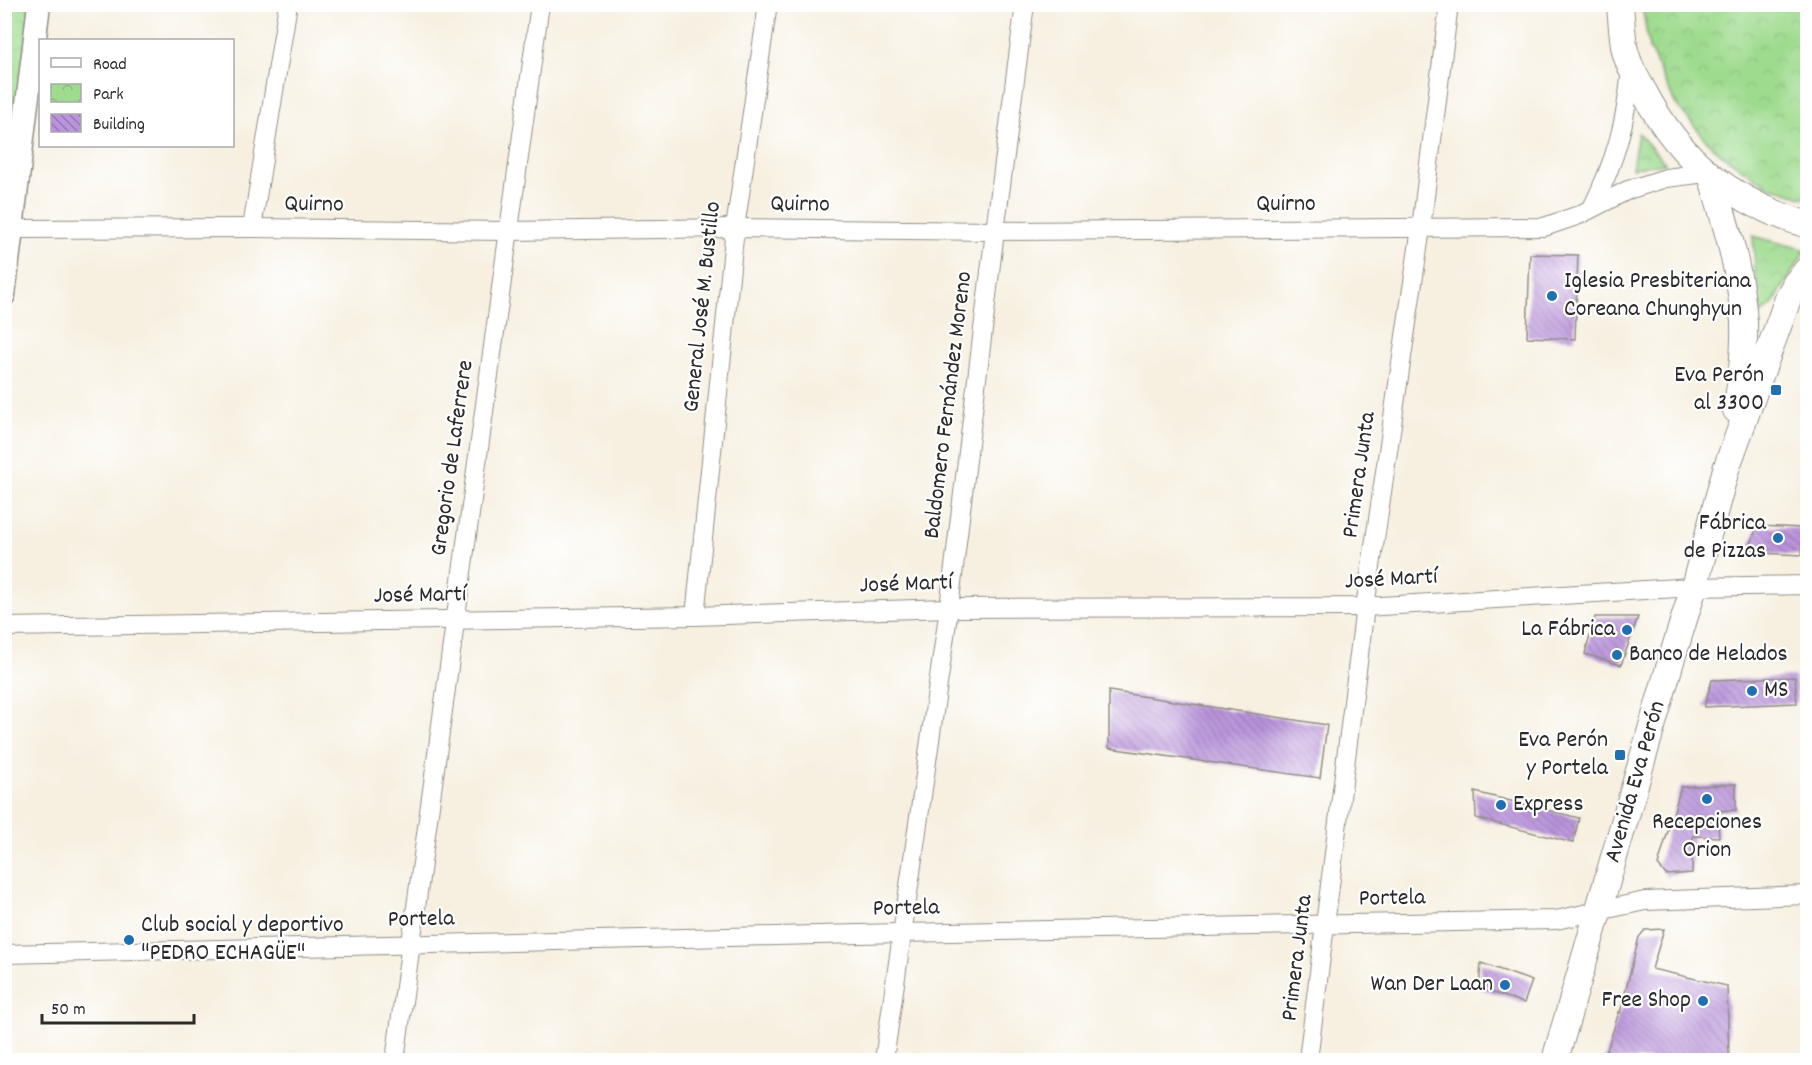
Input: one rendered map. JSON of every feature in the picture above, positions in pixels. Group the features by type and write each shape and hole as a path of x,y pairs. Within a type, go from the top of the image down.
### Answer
{"main road":[{"path":"1602,4 1652,108 1676,143 1709,175 1744,200 1779,216 1808,225"},
{"path":"1620,4 1628,58"},
{"name":"Avenida Eva Perón","path":"1709,175 1730,237 1744,324 1740,384 1726,469"},
{"name":"Avenida Eva Perón","path":"1555,1060 1694,587 1726,469 1789,296 1808,268"}],"street":[{"path":"4,295 9,228 39,4"},
{"path":"252,228 288,4"},
{"name":"Gregorio de Laferrere","path":"395,1060 540,4"},
{"name":"General José M. Bustillo","path":"694,616 735,228 768,4"},
{"name":"Baldomero Fernández Moreno","path":"884,1060 949,608 1025,4"},
{"name":"Primera Junta","path":"1308,1060 1327,924 1365,607 1421,228 1449,4"},
{"path":"1592,208 1608,175 1620,141 1628,105 1628,58"},
{"name":"Quirno","path":"9,228 508,231 735,228 995,231 1544,226 1562,222 1628,190 1666,178 1709,175"},
{"name":"José Martí","path":"4,627 694,616 949,608 1365,607 1694,587 1808,585"},
{"name":"Portela","path":"4,954 1556,920 1645,901 1808,895"}],"green space":[{"path":"10,5 31,5 9,169 5,172 4,46"},
{"path":"1642,5 1807,5 1807,199 1764,184 1714,149 1675,103 1649,48"},
{"path":"1638,133 1665,163 1632,168"},
{"path":"1753,236 1806,250 1772,305 1761,314 1757,301"}],"building":[{"name":"Iglesia Presbiteriana Coreana Chunghyun","path":"1530,254 1578,255 1575,339 1527,337"},
{"name":"Fábrica de Pizzas","path":"1757,526 1803,528 1802,555 1758,553 1750,547"},
{"path":"1595,617 1638,617 1621,665 1585,654"},
{"name":"MS","path":"1795,677 1797,703 1704,707 1712,680"},
{"path":"1109,691 1327,725 1320,778 1109,748"},
{"path":"1736,784 1736,810 1717,811 1719,837 1693,836 1692,873 1666,875 1658,865 1681,787"},
{"name":"Express","path":"1475,792 1579,818 1573,843 1476,818"},
{"path":"1664,929 1652,969 1727,986 1729,1060 1700,1060 1683,1056 1683,1060 1604,1060 1620,1013 1639,937 1645,930"},
{"name":"Wan Der Laan","path":"1481,963 1532,981 1524,1003 1479,988"}],"place":[{"name":"Iglesia Presbiteriana Coreana Chunghyun","path":"1552,296"},
{"name":"Eva Perón al 3300","path":"1776,390"},
{"name":"Fábrica de Pizzas","path":"1778,538"},
{"name":"La Fábrica","path":"1627,630"},
{"name":"Banco de Helados","path":"1617,655"},
{"name":"MS","path":"1752,691"},
{"name":"Eva Perón y Portela","path":"1620,755"},
{"name":"Recepciones Orion","path":"1707,799"},
{"name":"Express","path":"1501,805"},
{"name":"Club social y deportivo \"PEDRO ECHAGÜE\"","path":"129,940"},
{"name":"Wan Der Laan","path":"1505,985"},
{"name":"Free Shop","path":"1703,1001"}]}
